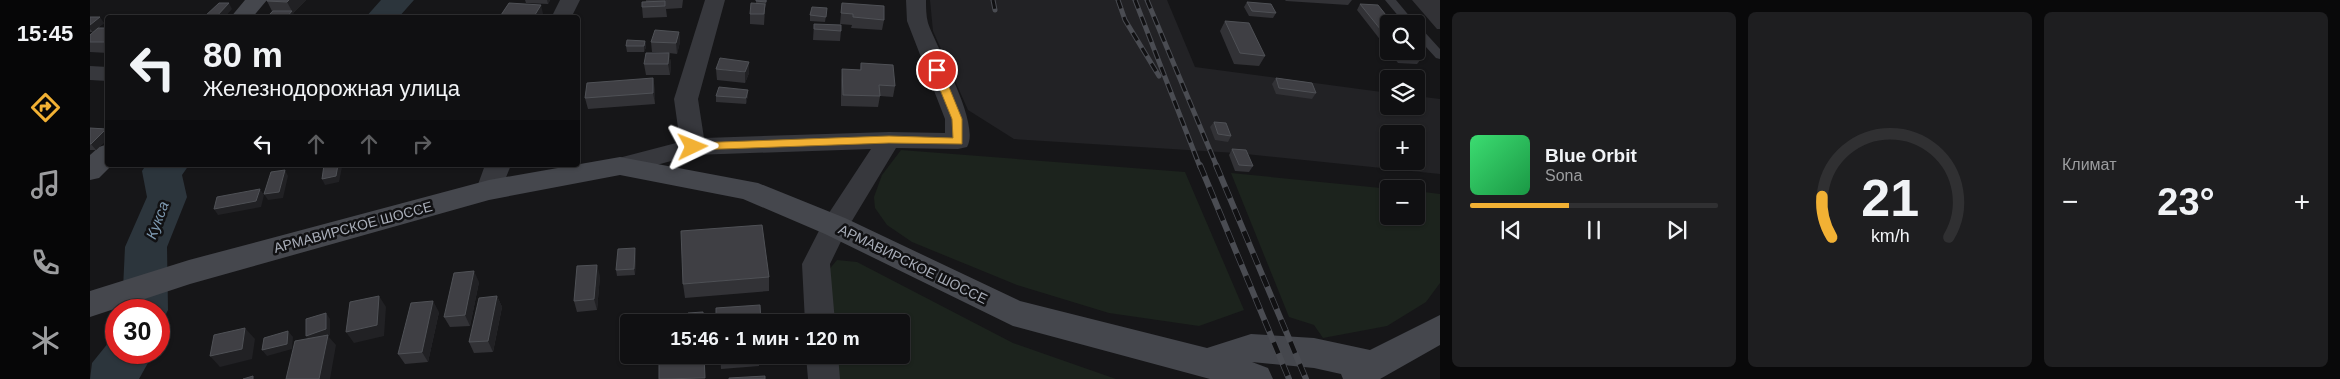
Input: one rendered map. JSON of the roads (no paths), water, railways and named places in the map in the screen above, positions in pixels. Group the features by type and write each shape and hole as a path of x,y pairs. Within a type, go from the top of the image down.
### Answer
{"main road":[{"path":"243,15 257,0"},
{"path":"90,171 105,156"},
{"name":"АРМАВИРСКОЕ ШОССЕ","path":"97,302 493,177 620,166 748,190 835,226 1013,313 1207,362 1256,379"},
{"path":"1207,362 1251,348 1314,353 1361,372 1440,329"}],"street":[{"path":"562,15 570,0"},
{"path":"693,147 686,99 715,0"},
{"name":"АРМАВИРСКОЕ ШОССЕ","path":"620,166 693,147 889,140 958,141 957,119 917,21 916,0"},
{"path":"90,73 105,74"},
{"path":"819,314 816,264 835,226 889,140"},
{"path":"823,364 824,379"}],"lane":[{"path":"1390,0 1404,15"},
{"path":"1425,39 1440,56"}],"waterway":[{"name":"Кукса","path":"383,15 399,0"},
{"name":"Кукса","path":"145,299 146,247 167,197 162,171 167,167"},
{"name":"Кукса","path":"110,379 121,364"}],"railway":[{"path":"993,0 995,10"},
{"path":"1118,0 1125,20 1159,76"},
{"path":"1135,0 1200,167"},
{"path":"1147,0 1217,167"},
{"path":"1200,165 1289,379"},
{"path":"1216,165 1306,379"}]}
